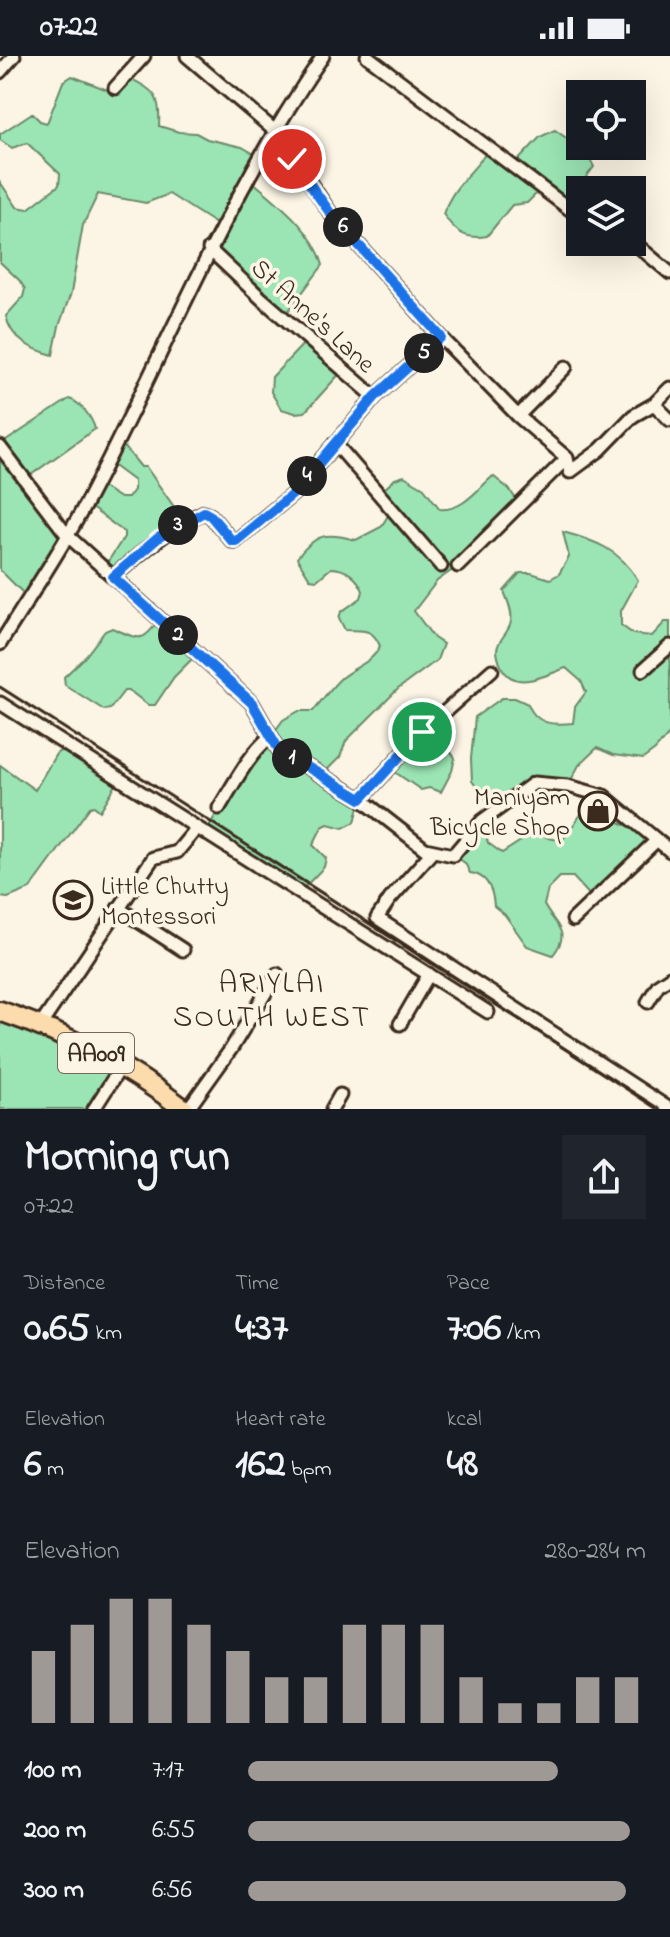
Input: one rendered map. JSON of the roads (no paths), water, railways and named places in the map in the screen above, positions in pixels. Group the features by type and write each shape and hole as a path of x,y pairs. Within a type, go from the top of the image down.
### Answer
{"highway":[{"name":"AA009","path":"0,1012 40,1026 122,1065 186,1109"}],"street":[{"path":"0,72 14,56"},
{"path":"115,88 144,56"},
{"path":"187,56 275,131 331,214 441,337 518,416 567,458 570,472 600,450 633,416 654,404 670,388"},
{"path":"0,644 86,504 209,249 275,131 323,56"},
{"path":"367,56 566,206"},
{"name":"St Anne's Lane","path":"113,577 158,538 204,512 232,541 236,541 293,494 375,397 209,249"},
{"path":"646,253 670,273"},
{"path":"375,397 441,337"},
{"path":"518,416 566,367"},
{"path":"654,404 670,420"},
{"path":"335,443 441,566"},
{"path":"0,447 67,535 252,703 279,750 361,799 425,849 453,855 482,821 534,783 568,786 604,796 670,851"},
{"path":"458,566 567,458"},
{"path":"643,670 670,646"},
{"path":"361,799 422,732 492,670"},
{"path":"0,703 488,1012"},
{"path":"219,808 253,755 270,737"},
{"path":"40,1026 153,858 177,852 196,829"},
{"path":"573,920 656,841"},
{"path":"433,851 377,918 670,1109"},
{"path":"118,908 183,950"},
{"path":"186,1109 231,1049 277,974"},
{"path":"400,1024 429,974"},
{"path":"648,1002 658,985 670,977"},
{"path":"94,1109 122,1065"},
{"path":"332,1109 340,1095"}],"railway":[{"path":"0,687 659,1109"}],"place":[{"name":"Maniyam Bicycle Shop","path":"598,811"},
{"name":"Little Chutty Montessori","path":"73,900"}],"district":[{"name":"ARIYLAI SOUTH WEST","path":"272,999"}]}
